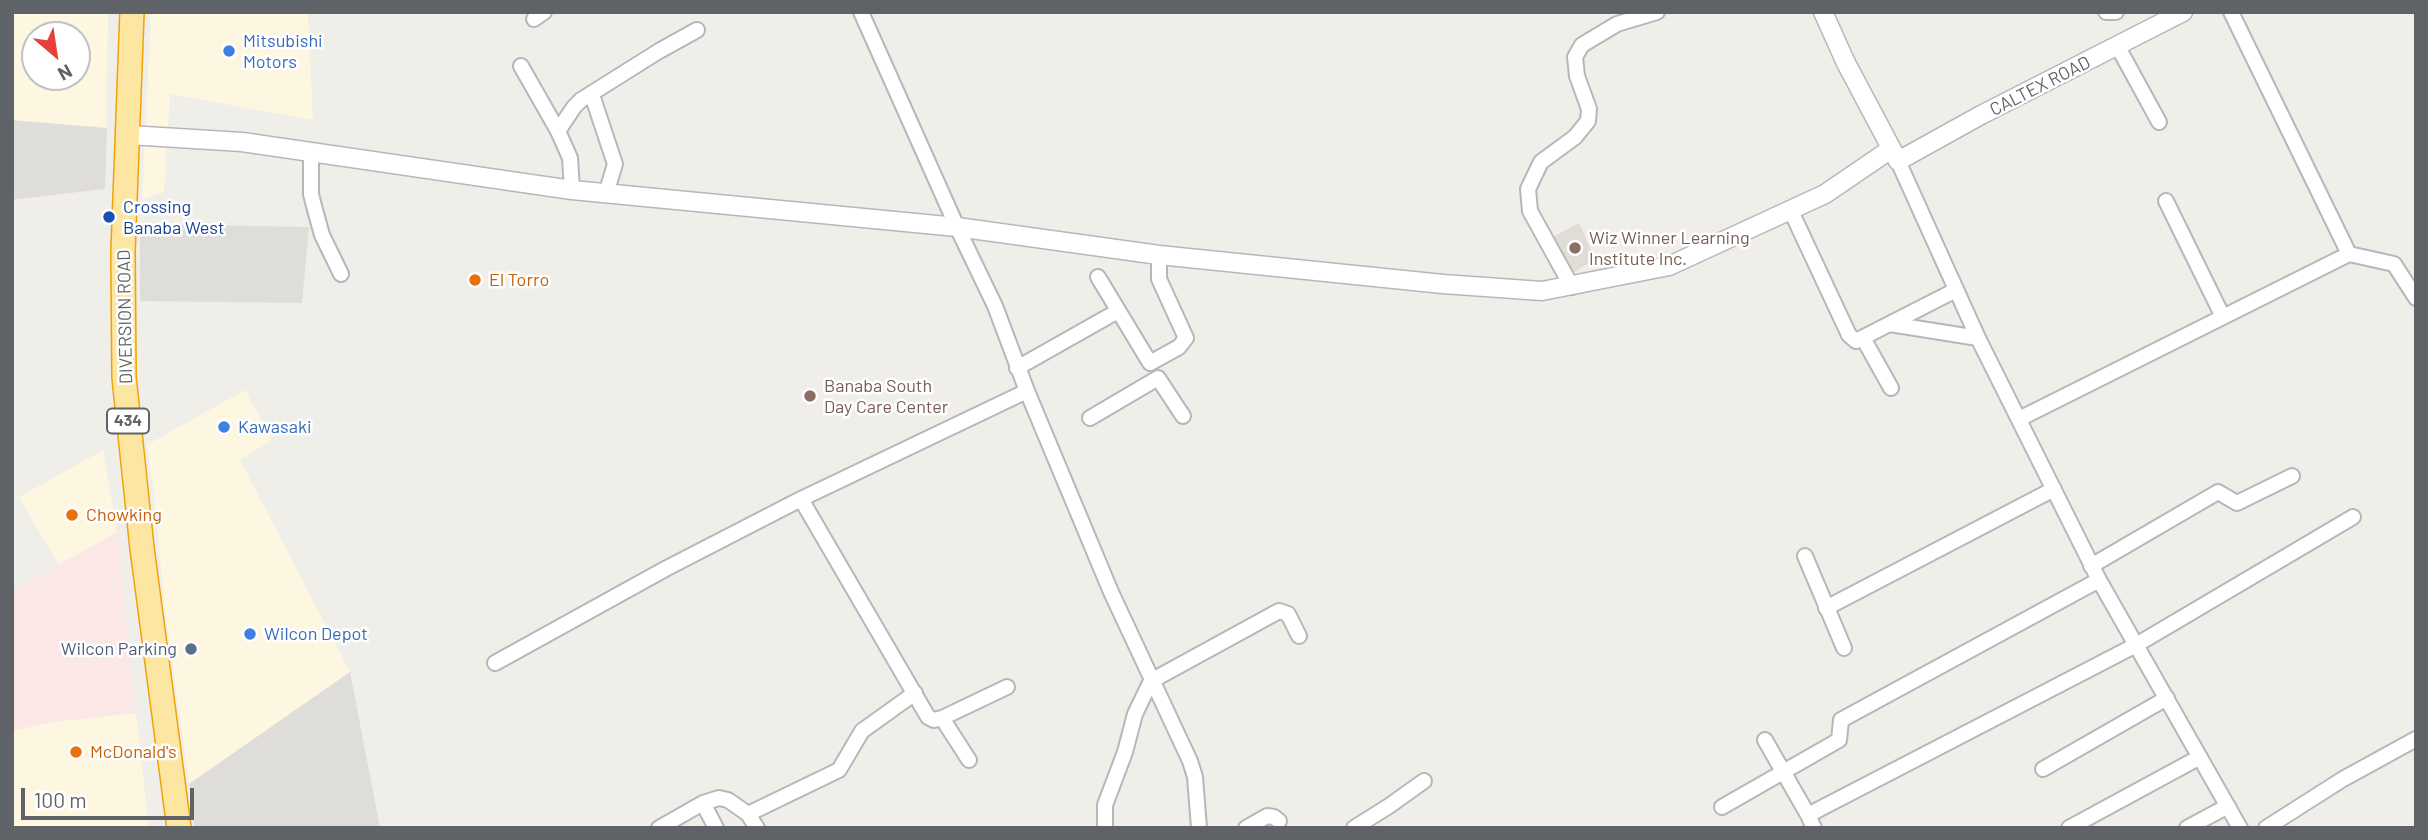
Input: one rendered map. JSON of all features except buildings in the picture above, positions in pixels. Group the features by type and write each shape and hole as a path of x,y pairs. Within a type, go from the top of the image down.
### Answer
{"highway":[{"name":"DIVERSION ROAD","path":"132,12 123,252 124,377 142,548 179,828"}],"street":[{"path":"861,12 995,306 1017,368 1111,592 1190,761 1195,777 1199,828"},
{"path":"1572,287 1530,211 1528,189 1541,162 1575,137 1588,121 1589,110 1577,76 1575,57 1582,45 1617,24 1657,12"},
{"path":"1823,12 1846,63 1895,155 1978,338 2091,566 2240,828"},
{"path":"2105,12 2116,12"},
{"name":"CALTEX ROAD","path":"129,135 242,142 572,190 957,227 1159,256 1542,291 1669,266 1791,211 1895,155 2118,47 2182,12"},
{"path":"2231,12 2349,254"},
{"path":"558,131 573,107 659,51 697,30"},
{"path":"2118,47 2159,122"},
{"path":"521,66 558,131 570,158 572,190"},
{"path":"592,95 615,164 606,194"},
{"path":"310,151 311,194 314,206 323,235 341,274"},
{"path":"2166,201 2222,317"},
{"path":"1791,211 1849,335 1856,341 1956,290"},
{"path":"2019,419 2349,254 2394,264 2416,298"},
{"path":"1150,363 1179,347 1186,338 1159,279 1159,256"},
{"path":"1098,277 1183,416"},
{"path":"1017,368 1118,311"},
{"path":"1890,324 1978,338"},
{"path":"1863,338 1891,388"},
{"path":"1090,418 1158,377"},
{"path":"495,663 667,568 801,499 1027,391"},
{"path":"2091,566 2218,492 2237,503 2292,475"},
{"path":"1826,608 2054,489"},
{"path":"801,499 928,717 934,720 942,718 1007,687"},
{"path":"1765,740 1811,822 2136,645 2353,517"},
{"path":"1805,556 1844,648"},
{"path":"1723,807 1839,740 1841,720 2099,580"},
{"path":"1105,826 1105,805 1125,752 1135,714 1151,681 1279,611 1288,614 1299,636"},
{"path":"748,814 839,769 862,731 915,693"},
{"path":"2043,769 2167,698"},
{"path":"942,718 969,760"},
{"path":"2266,828 2343,779 2416,739"},
{"path":"2069,828 2200,757"},
{"path":"1354,828 1424,781"},
{"path":"659,828 703,803 719,798 728,800 748,814 757,828"},
{"path":"703,803 716,828"},
{"path":"2187,828 2228,806"},
{"path":"1246,828 1267,816 1279,821"}],"shaded area":[{"path":"12,12 108,12 105,189 12,200"},
{"name":"Mitsubishi Motors","path":"151,12 308,12 313,120 170,94 164,192 142,199"},
{"path":"12,120 107,128 105,189 12,200"},
{"name":"Wiz Winner Learning Institute Inc.","path":"1579,223 1595,259 1573,273 1553,237"},
{"path":"140,224 309,227 302,303 140,301"},
{"name":"Wilcon Depot","path":"245,390 272,440 240,460 350,672 189,784 163,596 156,508 147,445"},
{"name":"Chowking","path":"103,450 117,532 59,565 19,497"},
{"path":"117,532 136,713 52,722 12,731 12,591"},
{"path":"350,672 380,828 194,828 189,784"},
{"path":"136,713 149,828 12,828 12,731 52,722"}],"place":[{"name":"Mitsubishi Motors","path":"229,51"},
{"name":"Crossing Banaba West","path":"109,217"},
{"name":"Wiz Winner Learning Institute Inc.","path":"1575,248"},
{"name":"El Torro","path":"475,280"},
{"name":"Banaba South Day Care Center","path":"810,396"},
{"name":"Kawasaki","path":"224,427"},
{"name":"Chowking","path":"72,515"},
{"name":"Wilcon Depot","path":"250,634"},
{"name":"Wilcon Parking","path":"191,649"},
{"name":"McDonald's","path":"76,752"}]}
